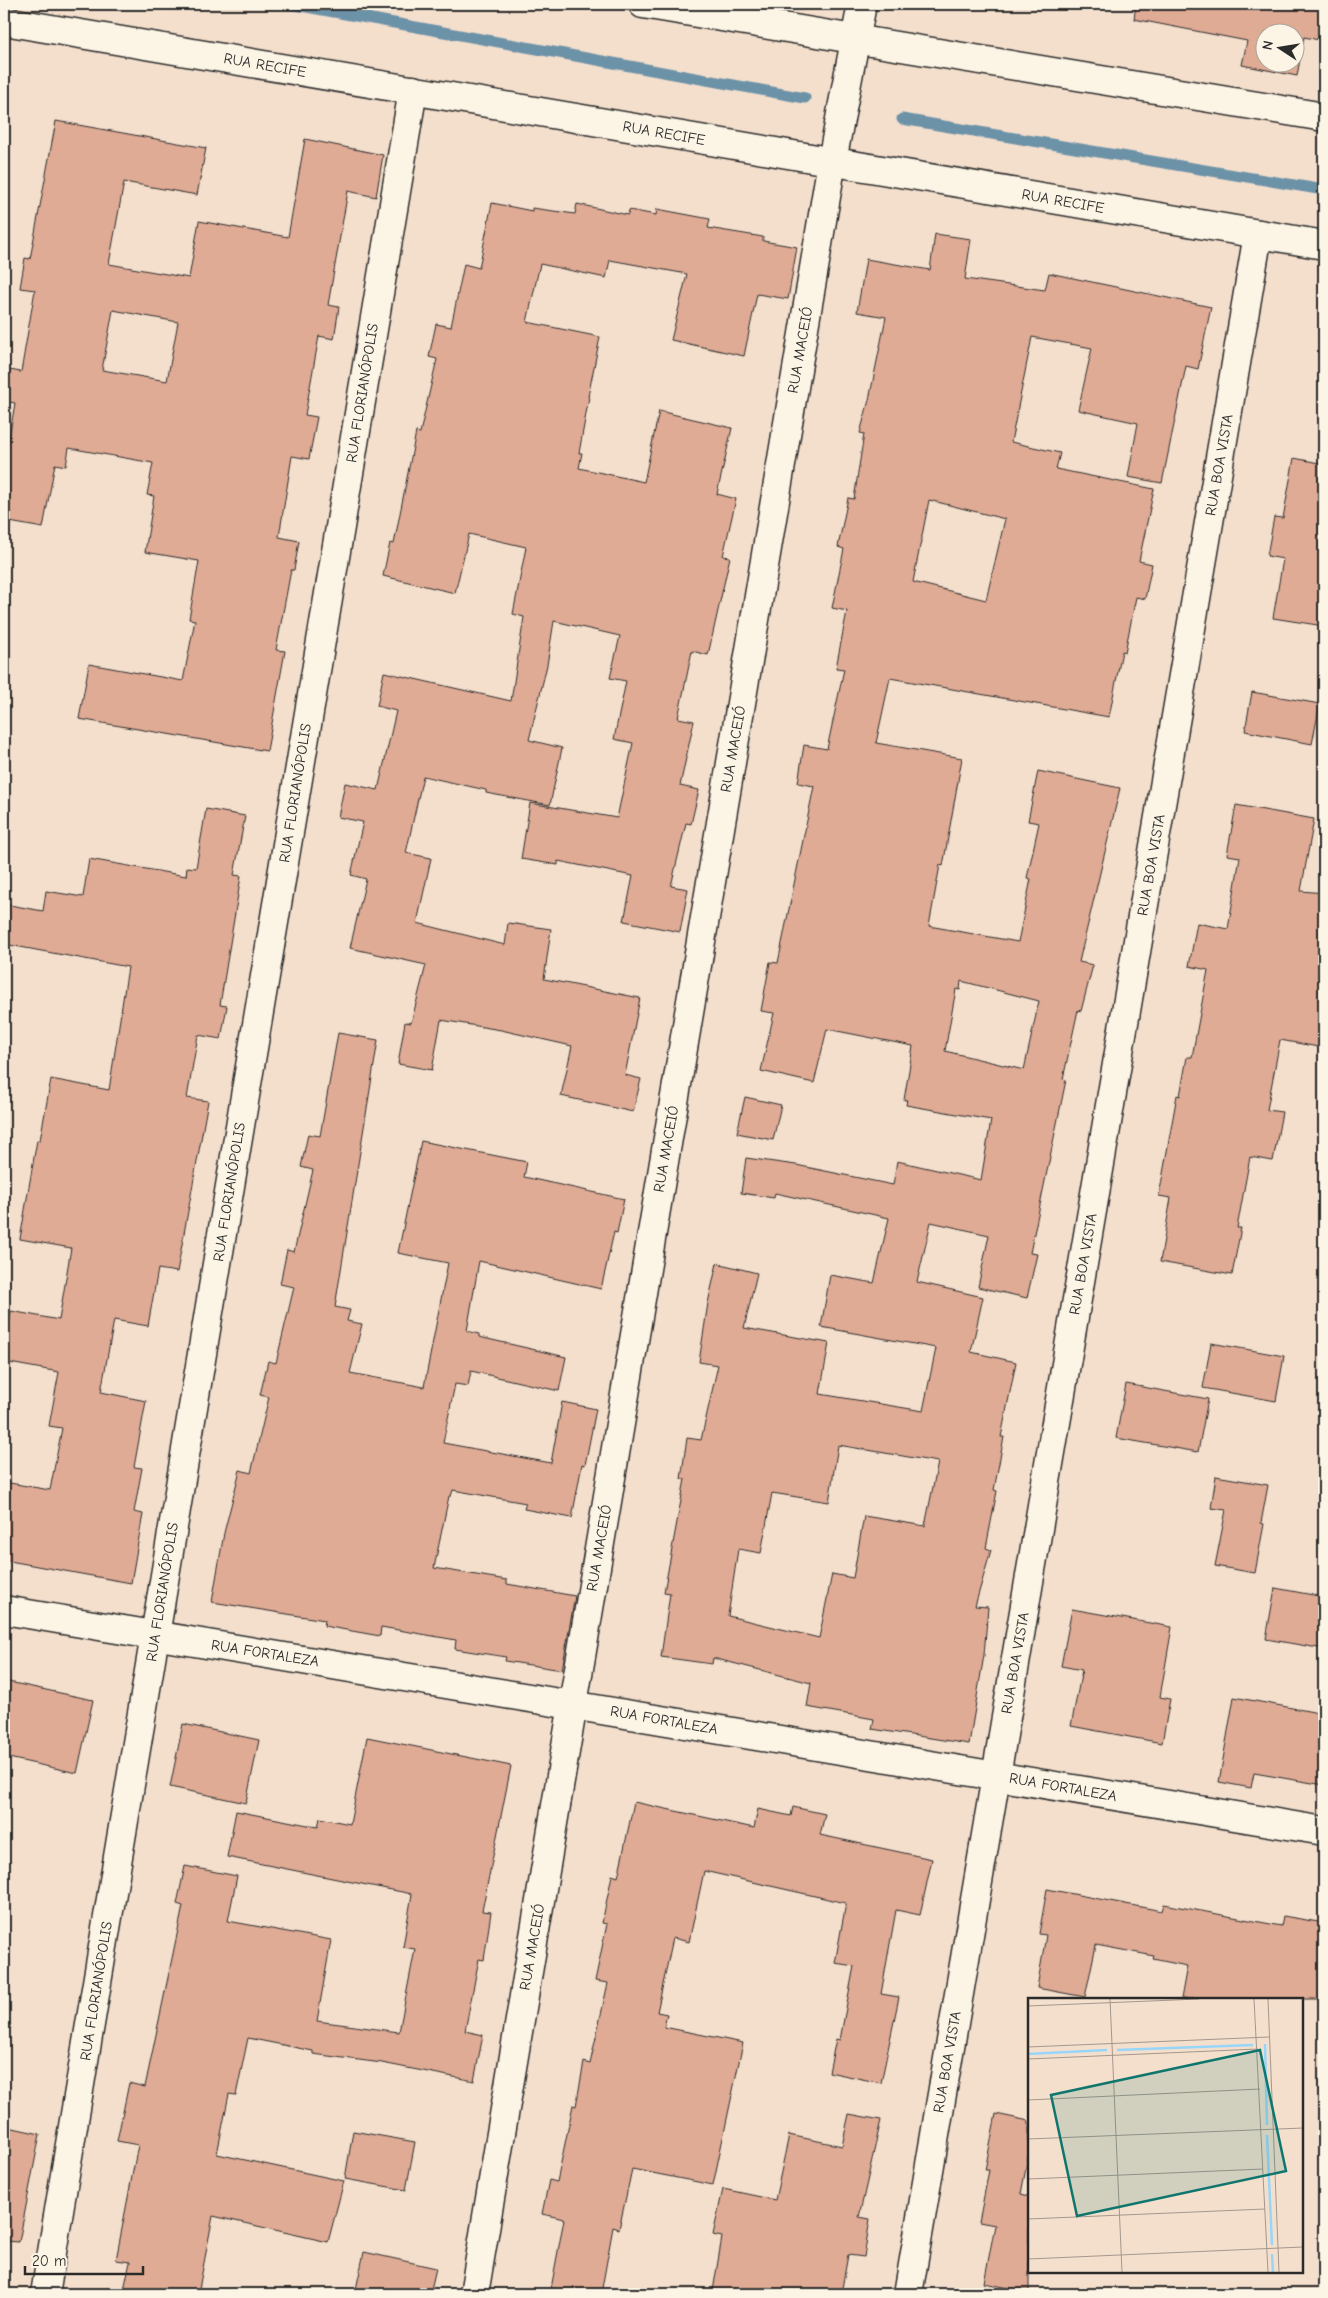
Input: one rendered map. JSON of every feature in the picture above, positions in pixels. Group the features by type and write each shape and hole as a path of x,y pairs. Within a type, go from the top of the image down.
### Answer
{"street":[{"path":"643,4 1324,117"},
{"name":"RUA MACEIÓ","path":"474,2294 832,162 862,4"},
{"name":"RUA RECIFE","path":"4,21 1324,245"},
{"name":"RUA FLORIANÓPOLIS","path":"45,2294 412,90"},
{"name":"RUA BOA VISTA","path":"908,2294 1258,234"},
{"name":"RUA FORTALEZA","path":"4,1610 1324,1831"}],"building":[{"path":"1136,4 1324,4 1324,41 1306,37 1306,22 1256,22 1256,68 1242,65 1247,41 1134,19"},
{"path":"1277,72 1298,72 1297,76"},
{"path":"56,121 206,148 197,195 124,182 109,264 189,278 199,221 288,237 305,139 383,155 376,197 348,191 328,305 339,307 334,339 319,336 305,415 317,417 309,459 292,456 279,537 299,541 294,570 291,570 276,650 285,651 267,751 79,719 89,664 183,681 195,620 189,619 199,561 145,552 154,496 147,495 153,463 69,448 66,466 55,464 43,528 4,521 4,468 15,403 4,401 4,369 21,372 35,290 20,288 25,258 30,259","holes":["113,310 178,322 167,381 102,370"]},
{"path":"492,203 532,211 532,208 575,214 577,204 628,215 629,210 656,215 657,209 710,219 708,228 763,237 763,241 797,247 788,299 757,294 744,356 671,340 687,274 610,260 606,278 540,264 527,322 600,337 579,453 582,453 579,468 644,482 659,411 732,428 717,494 736,499 723,556 730,557 708,655 692,651 678,718 694,721 680,786 699,790 691,824 686,823 671,886 688,889 680,932 624,921 633,876 558,861 558,865 521,859 530,803 617,818 633,743 614,739 626,681 610,678 620,636 554,621 547,665 529,740 562,748 550,805 486,793 486,790 423,776 406,853 431,858 417,923 505,945 508,923 551,929 544,979 640,998 625,1075 641,1079 633,1112 561,1096 572,1046 501,1030 441,1020 432,1070 398,1064 405,1022 411,1023 426,965 350,948 366,879 351,875 363,822 338,817 345,783 378,790 396,711 377,706 384,672 511,701 524,617 513,614 526,547 469,534 455,593 383,576 390,543 394,544 416,432 420,433 437,359 429,357 436,324 451,327 464,264 479,268"},
{"path":"935,234 971,239 965,279 1045,290 1049,273 1211,307 1198,369 1186,366 1162,483 1128,477 1138,423 1078,410 1092,348 1032,337 1011,442 1060,453 1056,469 1154,489 1139,561 1152,564 1145,599 1136,597 1125,652 1122,651 1109,717 890,678 876,743 962,758 943,866 940,865 929,926 1018,942 1031,879 1027,878 1039,823 1028,821 1038,771 1120,788 1079,962 1093,965 1081,1011 1078,1010 1063,1079 1066,1080 1030,1253 1037,1254 1027,1298 978,1287 989,1235 931,1222 917,1282 983,1297 971,1352 1016,1362 1001,1437 1004,1437 994,1490 997,1491 986,1548 991,1550 975,1606 988,1607 984,1655 969,1744 872,1729 874,1719 807,1707 811,1683 713,1658 712,1664 661,1657 670,1593 664,1592 685,1479 681,1479 687,1438 701,1440 718,1365 699,1362 708,1303 717,1263 757,1273 744,1328 829,1343 820,1394 923,1411 936,1348 821,1327 830,1275 874,1283 889,1218 775,1193 774,1198 741,1193 746,1158 796,1165 893,1185 897,1161 981,1180 991,1120 906,1105 907,1100 904,1100 913,1046 827,1029 814,1083 761,1071 774,1013 761,1011 770,962 778,963 814,786 798,783 804,745 827,749 844,669 836,668 847,611 832,608 844,549 838,547 848,498 854,499 864,434 860,433 869,400 886,317 857,312 866,259 930,270","holes":["929,500 1005,519 986,600 913,582","961,981 1039,1001 1024,1070 945,1051 956,989 960,990","838,1445 938,1462 925,1526 864,1516 853,1578 832,1574 819,1638 728,1616 738,1549 761,1553 772,1493 829,1502"]},
{"path":"1294,458 1324,464 1324,626 1273,618 1283,559 1267,556 1274,517 1283,518"},
{"path":"1252,692 1320,704 1312,744 1245,731"},
{"path":"1236,805 1314,819 1301,891 1324,893 1324,1048 1280,1040 1267,1110 1282,1112 1273,1161 1250,1157 1237,1228 1241,1228 1232,1275 1160,1262 1171,1198 1159,1196 1177,1095 1180,1096 1187,1057 1192,1057 1208,970 1189,966 1197,923 1228,929 1240,857 1227,855"},
{"path":"206,809 245,816 234,875 241,876 220,1005 227,1006 221,1039 198,1035 187,1098 208,1101 177,1272 158,1269 148,1326 114,1320 101,1392 146,1401 134,1467 142,1468 134,1512 143,1514 131,1583 4,1560 4,1482 50,1490 62,1428 49,1426 59,1372 4,1362 11,1311 59,1320 71,1248 20,1239 37,1140 40,1140 51,1079 109,1090 128,967 4,944 4,904 43,911 46,891 83,897 89,859 186,876 187,867 196,868"},
{"path":"338,1033 378,1040 335,1307 350,1310 347,1321 362,1324 350,1373 424,1387 448,1263 398,1253 421,1141 527,1162 524,1177 624,1199 617,1233 614,1232 601,1289 479,1261 467,1331 479,1334 479,1337 566,1357 559,1391 471,1371 468,1386 455,1384 443,1443 551,1463 562,1402 596,1409 585,1465 582,1464 572,1518 524,1509 526,1503 453,1490 451,1496 449,1496 434,1568 507,1580 507,1584 575,1596 562,1670 505,1661 506,1657 455,1649 456,1640 381,1627 380,1636 324,1626 325,1620 212,1602 224,1533 240,1470 251,1473 269,1397 260,1395 268,1361 276,1363 294,1287 280,1284 287,1250 294,1252 313,1170 301,1167 308,1134 320,1136"},
{"path":"745,1097 781,1105 773,1140 737,1133"},
{"path":"1211,1343 1284,1356 1276,1401 1203,1388"},
{"path":"1126,1384 1208,1399 1198,1452 1116,1438"},
{"path":"1216,1476 1268,1485 1261,1523 1264,1524 1255,1573 1215,1566 1226,1510 1211,1508"},
{"path":"1275,1588 1324,1597 1324,1649 1266,1639"},
{"path":"1072,1609 1172,1627 1160,1697 1170,1699 1162,1743 1071,1726 1082,1670 1061,1666"},
{"path":"4,1681 93,1700 77,1773 4,1757"},
{"path":"1234,1697 1324,1714 1324,1785 1254,1773 1251,1788 1219,1782"},
{"path":"183,1724 259,1740 246,1803 170,1787"},
{"path":"367,1737 511,1766 482,1911 491,1912 484,1960 479,1959 465,2031 483,2035 474,2081 382,2063 313,2054 313,2051 248,2038 236,2095 229,2094 217,2154 344,2181 328,2242 213,2216 198,2294 123,2294 130,2262 116,2260 138,2145 117,2141 129,2083 145,2087 183,1906 177,1904 185,1866 237,1876 228,1921 331,1940 317,2021 399,2032 415,1949 403,1947 412,1894 227,1857 236,1811 318,1827 320,1818 350,1824"},
{"path":"634,1802 754,1828 758,1809 791,1816 793,1807 825,1814 820,1835 932,1859 920,1915 896,1910 881,1994 899,1997 881,2083 829,2072 836,2039 840,2040 854,1966 835,1963 846,1903 704,1871 689,1942 673,1938 657,2012 667,2014 664,2027 743,2043 713,2185 632,2169 619,2229 613,2227 601,2294 550,2294 564,2219 542,2214 549,2180 557,2182 573,2105 576,2106 584,2062 590,2064 608,1983 595,1981 607,1924 602,1923 612,1875 618,1877"},
{"path":"1047,1889 1162,1911 1164,1904 1281,1926 1283,1916 1324,1923 1324,1999 1181,1998 1187,1966 1153,1959 1154,1956 1096,1945 1085,1997 1037,1988 1046,1935 1039,1934"},
{"path":"849,2114 881,2120 859,2217 870,2219 864,2257 848,2255 841,2294 731,2294 713,2291 722,2237 713,2235 723,2189 775,2200 789,2135 842,2146"},
{"path":"996,2114 1028,2121 1028,2157 1021,2194 1028,2196 1029,2292 984,2283 995,2225 979,2222 989,2170 985,2170"},
{"path":"4,2126 40,2134 19,2242 4,2241"},
{"path":"353,2131 415,2142 406,2190 345,2179"},
{"path":"364,2252 436,2268 430,2294 355,2294"}],"waterway":[{"path":"290,4 805,98"},
{"path":"902,119 1324,190"}]}
